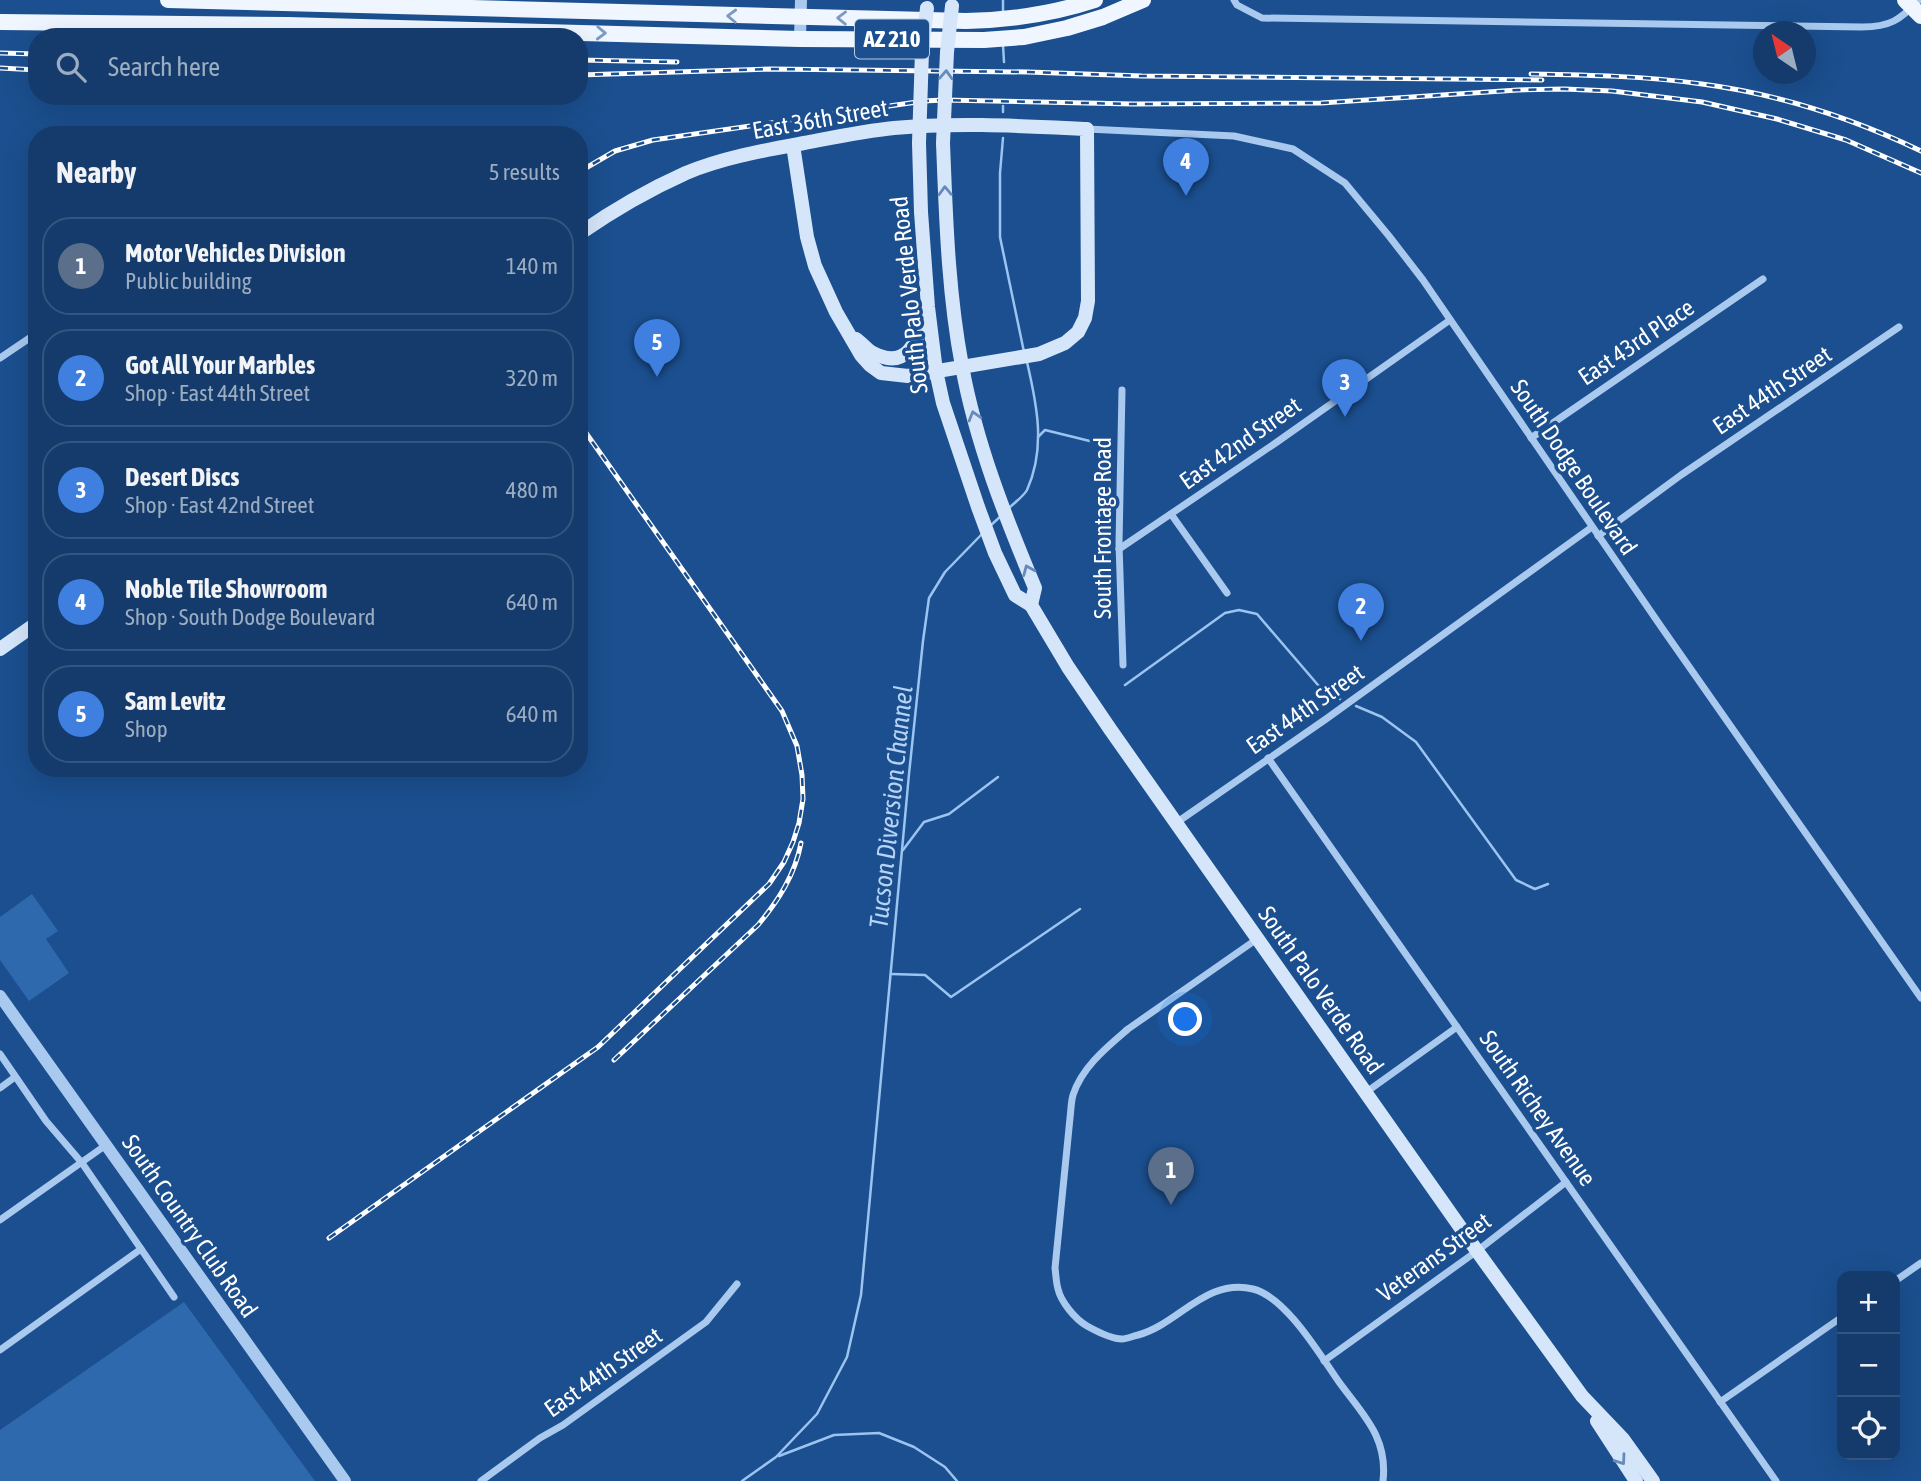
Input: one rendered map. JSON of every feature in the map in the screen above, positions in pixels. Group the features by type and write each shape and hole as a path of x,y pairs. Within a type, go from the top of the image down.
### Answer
{"main road":[{"name":"AZ 210","path":"168,0 983,21 1022,18 1095,0"},
{"path":"1043,33 1101,15 1132,0"},
{"name":"AZ 210","path":"588,33 800,39 984,40 1024,37 1083,24 1143,0"},
{"name":"South Palo Verde Road","path":"952,3 943,143 946,228 956,326 962,367 993,482 1035,588 1031,604"},
{"name":"South Palo Verde Road","path":"927,4 922,51 919,143 928,307 936,371 943,403 978,507 995,553 1015,595 1031,604 1068,667 1175,823 1582,1396 1611,1446 1636,1481"},
{"name":"AZ 210","path":"0,22 398,28"},
{"name":"East 36th Street","path":"588,228 609,213 685,174 742,155 894,128 992,125 1087,129"},
{"path":"793,145 807,237 824,288 861,355 870,365 881,373 908,376 1039,354 1065,343 1078,332 1088,301 1087,129"},
{"path":"849,334 872,352 887,358 902,356 913,347 928,307"},
{"path":"0,649 28,629"},
{"name":"South Palo Verde Road","path":"1582,1396 1623,1439 1653,1481"}],"street":[{"path":"800,39 801,0"},
{"path":"288,1 288,25"},
{"path":"1235,2 1262,18 1862,27 1891,24 1914,6"},
{"name":"South Dodge Boulevard","path":"1087,129 1234,136 1293,149 1345,183 1399,249 1450,320 1921,998"},
{"name":"East 43rd Place","path":"1531,438 1763,279"},
{"name":"East 42nd Street","path":"1119,549 1450,320"},
{"name":"East 44th Street","path":"1598,536 1681,475 1899,327"},
{"path":"0,358 28,338"},
{"name":"South Frontage Road","path":"1122,390 1119,549 1123,665"},
{"path":"1171,514 1227,593"},
{"name":"East 44th Street","path":"1175,823 1326,719 1592,527"},
{"name":"South Richey Avenue","path":"1268,758 1776,1481"},
{"path":"1257,939 1128,1029 1108,1045 1084,1074 1074,1093 1070,1118 1055,1268 1058,1292 1068,1309 1083,1324 1121,1339 1150,1332 1198,1299 1227,1288 1254,1289 1274,1299 1298,1326 1378,1436 1384,1460 1383,1481"},
{"name":"South Country Club Road","path":"0,996 345,1481"},
{"path":"1365,1093 1457,1027"},
{"path":"0,1054 46,1121 82,1163 174,1297"},
{"path":"0,1088 15,1077"},
{"path":"0,1220 106,1145"},
{"name":"Veterans Street","path":"1324,1361 1477,1251 1566,1182"},
{"path":"0,1350 141,1249"},
{"path":"1900,1278 1921,1263"},
{"name":"East 44th Street","path":"481,1481 706,1322 737,1284"},
{"path":"1720,1402 1837,1320"}],"shaded area":[{"path":"32,894 58,931 46,939 69,973 29,1001 0,960 0,917"},
{"path":"184,1302 315,1481 0,1481 0,1430"}],"waterway":[{"name":"Tucson Diversion Channel","path":"1003,0 1003,14"},
{"name":"Tucson Diversion Channel","path":"1003,45 1004,62"},
{"path":"1003,106 1003,112"},
{"name":"Tucson Diversion Channel","path":"1003,138 1000,237 1024,352"},
{"name":"Tucson Diversion Channel","path":"1008,509 1027,490 1036,458 1038,426 1027,362"},
{"path":"1038,437 1045,430 1106,445"},
{"name":"Tucson Diversion Channel","path":"990,526 1001,516"},
{"name":"Tucson Diversion Channel","path":"742,1481 776,1457 817,1414 847,1357 861,1295 909,774 929,598 945,572 983,533"},
{"path":"1125,685 1225,613 1239,610 1257,614 1324,692 1340,699"},
{"path":"1356,706 1382,717 1416,742 1516,880 1535,889 1548,884"},
{"path":"903,850 924,822 949,814 998,777"},
{"path":"891,974 925,975 951,997 1080,909"},
{"path":"779,1456 834,1435 879,1433 914,1447 945,1467 957,1481"}],"railway":[{"path":"0,53 28,54"},
{"path":"588,60 677,62"},
{"path":"0,68 28,70"},
{"path":"588,75 771,69 1542,80"},
{"path":"1531,74 1681,81 1730,88 1814,109 1921,151"},
{"path":"588,167 615,151 653,140 924,101 1321,103 1564,89 1612,91 1702,102 1777,119 1846,140 1921,173"},
{"path":"329,1238 598,1047 769,884 784,862 793,842 803,799 802,775 797,746 782,711 588,436"},
{"path":"614,1060 758,925 785,887 795,866 801,843"}],"place":[{"name":"Noble Tile Showroom","path":"1186,196"},
{"name":"Sam Levitz","path":"657,377"},
{"name":"Desert Discs","path":"1345,417"},
{"name":"Got All Your Marbles","path":"1361,641"},
{"name":"Motor Vehicles Division","path":"1171,1205"}]}
